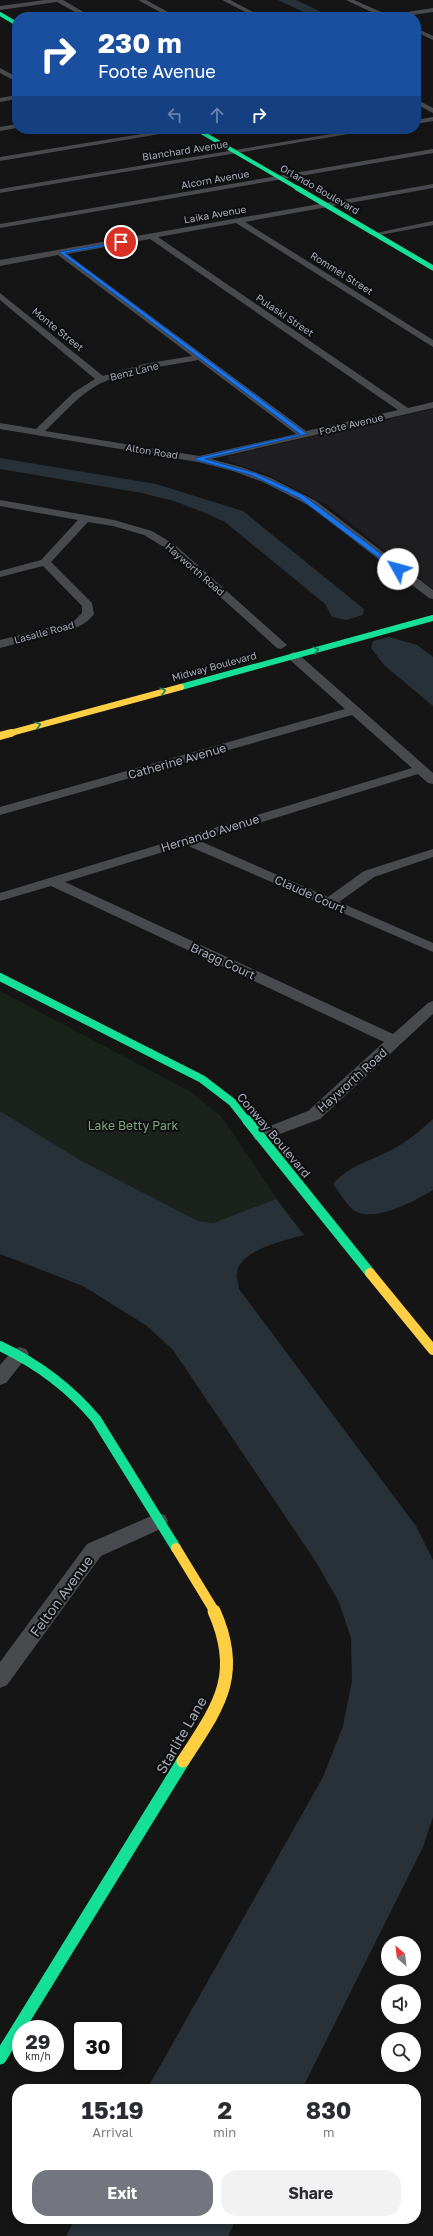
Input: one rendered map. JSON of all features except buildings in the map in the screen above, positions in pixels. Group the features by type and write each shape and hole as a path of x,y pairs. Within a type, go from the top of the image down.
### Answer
{"street":[{"path":"0,8 58,0 80,12"},
{"path":"141,0 164,12"},
{"path":"225,0 250,12"},
{"path":"350,0 376,12"},
{"path":"420,12 433,10"},
{"path":"0,14 12,21"},
{"path":"421,32 432,36"},
{"path":"421,37 432,36"},
{"path":"0,70 12,77"},
{"path":"0,100 12,98"},
{"path":"421,104 433,111"},
{"path":"421,121 433,119"},
{"path":"0,129 12,127"},
{"path":"0,159 155,134"},
{"name":"Orlando Boulevard","path":"205,134 431,266"},
{"name":"Blanchard Avenue","path":"0,191 344,134"},
{"name":"Alcorn Avenue","path":"0,226 433,151"},
{"name":"Laika Avenue","path":"0,264 433,186"},
{"name":"Rommel Street","path":"238,221 433,344"},
{"path":"375,234 433,223"},
{"name":"Pulaski Street","path":"151,236 406,411"},
{"path":"61,252 304,434"},
{"name":"Monte Street","path":"0,296 102,380"},
{"name":"Benz Lane","path":"38,432 81,392 102,380 128,371 200,356"},
{"name":"Foote Avenue","path":"198,459 433,405"},
{"name":"Alton Road","path":"0,426 198,459 253,474 301,496 433,596"},
{"name":"Hayworth Road","path":"0,503 86,518 139,530 162,541 285,644"},
{"path":"0,574 45,562 86,518"},
{"name":"Lasalle Road","path":"0,644 68,627 78,623 88,614 88,605 45,562"},
{"name":"Midway Boulevard","path":"0,736 433,618"},
{"name":"Midway Boulevard","path":"266,649 285,644"},
{"path":"293,656 433,780"},
{"name":"Catherine Avenue","path":"0,811 354,710"},
{"name":"Hernando Avenue","path":"0,897 421,769"},
{"name":"Claude Court","path":"188,840 433,948"},
{"path":"330,902 370,874 433,853"},
{"name":"Bragg Court","path":"52,880 394,1041"},
{"name":"Conway Boulevard","path":"0,977 202,1079 232,1102 433,1350"},
{"name":"Hayworth Road","path":"260,1136 300,1122 314,1115 433,1006"},
{"name":"Starlite Lane","path":"0,1346 20,1354 54,1375 83,1401 96,1419 158,1522 214,1610 227,1644 227,1678 213,1713 0,2058"},
{"path":"0,1378 20,1354"},
{"name":"Felton Avenue","path":"0,1679 94,1550 158,1522"}],"shaded area":[{"path":"278,0 296,0 321,12 303,12"},
{"path":"433,409 433,589 327,505 268,475 227,461 228,456"},
{"path":"0,458 156,484 243,511 364,609 363,615 346,620 332,617 325,604 225,522 205,513 177,502 142,493 0,469"},
{"path":"389,637 417,645 433,657 433,706 384,665 371,648 373,641"},
{"path":"0,1111 80,1160 198,1221 213,1223 276,1199 304,1235 264,1247 245,1258 239,1266 237,1274 239,1289 416,1526 433,1560 433,1817 423,1847 304,2084 150,2084 323,1777 343,1726 352,1681 351,1638 339,1602 316,1562 173,1350 147,1326 83,1286 0,1254"},
{"path":"433,1119 433,1190 393,1210 381,1213 360,1213 352,1209 333,1184 353,1168 397,1147"},
{"path":"72,2224 234,2224 228,2236 66,2236"}],"green space":[{"name":"Lake Betty Park","path":"0,991 191,1092 221,1116 289,1216 276,1199 213,1223 198,1221 80,1160 0,1111"}],"traffic: fast":[{"path":"0,14 12,21"},
{"path":"205,134 433,268"},
{"path":"181,687 433,618"},
{"path":"0,977 202,1079 232,1102 370,1273"},
{"path":"0,1346 28,1360 52,1376 86,1407 96,1419 176,1548"},
{"path":"0,2058 183,1761"}],"traffic: slow":[{"path":"0,736 181,687"},
{"path":"370,1273 433,1350"},
{"path":"176,1548 214,1609 226,1643 228,1660 227,1678 220,1699 209,1721 183,1761"}],"route":[{"path":"121,242 61,252 304,434 198,459 253,474 301,496 398,569"}]}
